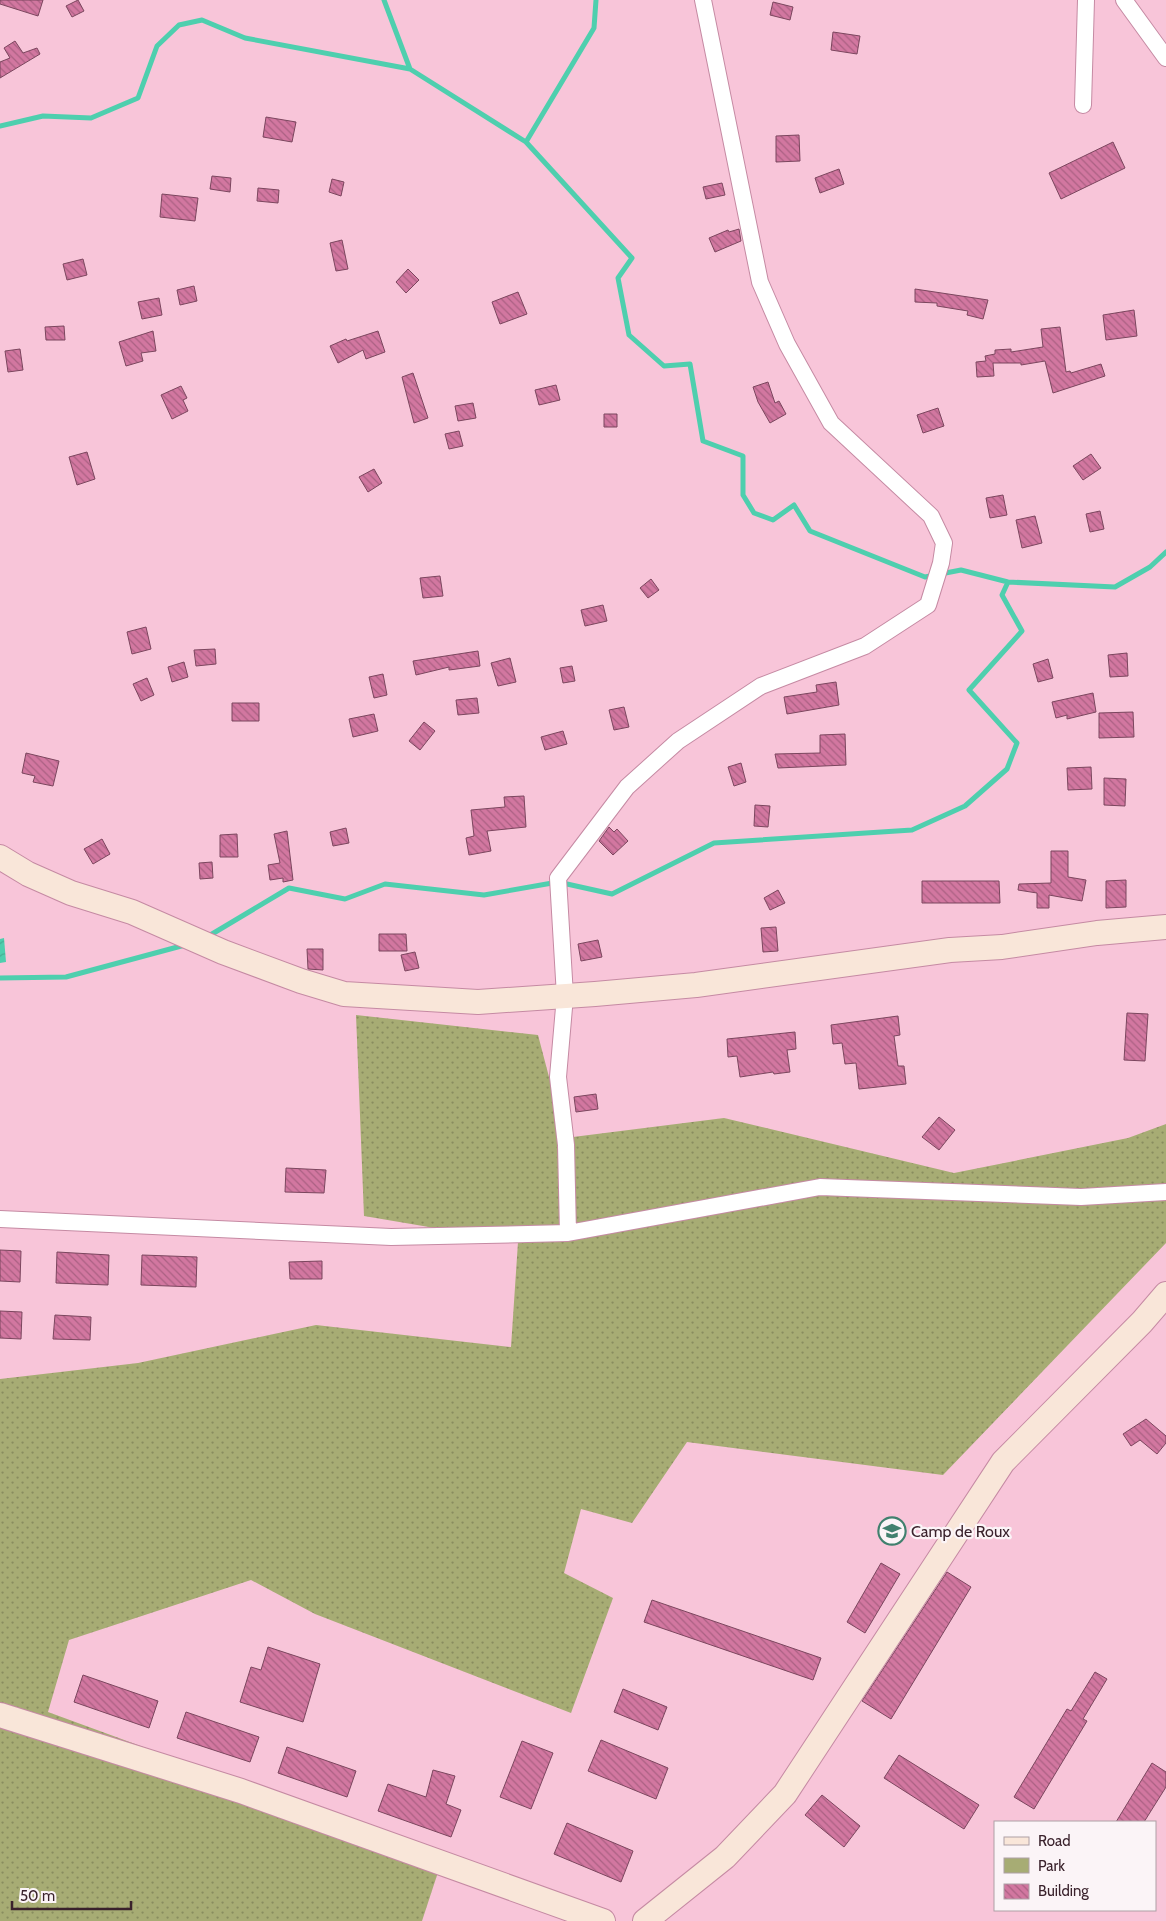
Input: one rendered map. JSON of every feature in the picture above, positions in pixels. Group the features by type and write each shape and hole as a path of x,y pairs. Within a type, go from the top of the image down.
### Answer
{"street":[{"path":"568,1233 566,1145 558,1077 565,996 558,878 627,787 678,741 761,686 864,646 928,605 944,543 931,516 831,423 787,344 760,282 703,0"},
{"path":"1083,104 1086,0"},
{"path":"1124,0 1166,58"},
{"path":"0,857 28,874 71,893 132,912 231,955 301,981 344,994 478,1002 565,996 696,985 950,950 1002,947 1097,933 1166,927"},
{"path":"0,1219 390,1237 568,1233 820,1187 1081,1197 1166,1192"},
{"path":"645,1921 725,1857 785,1794 1003,1462 1142,1322 1166,1294"},
{"path":"0,1715 241,1791 603,1921"}],"green space":[{"path":"356,1015 538,1035 565,1138 724,1118 954,1173 1128,1138 1166,1124 1166,1243 943,1475 687,1442 632,1523 581,1509 564,1573 613,1598 571,1713 315,1614 251,1580 69,1640 48,1712 443,1857 422,1921 0,1921 0,1379 138,1363 316,1325 511,1347 518,1242 364,1216"}],"water":[{"path":"4,938 6,962 0,963 0,939"}],"building":[{"path":"0,0 43,0 38,16 0,4"},
{"path":"78,0 84,11 72,17 66,6"},
{"path":"773,2 793,7 790,20 770,15"},
{"path":"833,32 860,36 857,54 831,50"},
{"path":"15,41 23,53 37,48 40,54 0,78 0,62 10,58 4,48"},
{"path":"266,117 296,122 292,142 263,137"},
{"path":"799,135 800,161 776,162 776,136"},
{"path":"1113,142 1125,168 1061,199 1049,173"},
{"path":"839,169 844,184 820,193 815,178"},
{"path":"212,176 231,178 230,192 210,189"},
{"path":"332,179 344,182 341,196 329,192"},
{"path":"722,183 725,195 706,199 703,187"},
{"path":"258,188 279,190 278,203 257,201"},
{"path":"162,194 198,198 195,221 160,217"},
{"path":"739,229 741,241 715,252 709,238 728,230 729,232"},
{"path":"342,240 348,269 336,271 330,243"},
{"path":"83,259 87,275 67,280 63,264"},
{"path":"408,269 419,280 406,293 396,282"},
{"path":"194,286 197,301 180,305 177,290"},
{"path":"915,289 988,300 983,319 967,315 968,311 937,306 937,303 915,302"},
{"path":"518,292 527,314 500,324 492,302"},
{"path":"159,298 162,315 142,319 138,302"},
{"path":"1134,310 1137,336 1106,340 1103,315"},
{"path":"64,326 65,340 46,340 45,327"},
{"path":"1060,327 1066,372 1070,371 1071,373 1101,364 1105,376 1053,393 1045,361 1021,365 1021,363 993,363 994,376 977,377 976,362 986,361 985,356 995,354 995,350 1011,349 1011,352 1043,347 1041,329"},
{"path":"153,331 156,351 141,353 143,361 126,366 119,342"},
{"path":"378,331 385,352 366,359 363,350 338,363 330,346 346,339 347,341"},
{"path":"20,349 23,370 8,372 5,351"},
{"path":"413,373 428,418 414,423 402,377"},
{"path":"768,382 775,403 779,401 786,414 770,423 758,402 753,387"},
{"path":"556,385 560,400 539,405 535,390"},
{"path":"181,386 187,398 183,400 188,411 172,419 161,395"},
{"path":"473,403 476,418 458,421 455,406"},
{"path":"938,408 944,426 923,433 917,415"},
{"path":"604,414 617,414 617,427 604,427"},
{"path":"459,431 463,446 449,449 445,434"},
{"path":"87,452 95,479 77,485 69,457"},
{"path":"1091,454 1101,468 1083,480 1073,466"},
{"path":"374,469 382,483 368,492 359,477"},
{"path":"1003,495 1007,515 990,518 986,498"},
{"path":"1100,511 1104,529 1090,532 1086,514"},
{"path":"1035,516 1042,543 1022,548 1016,520"},
{"path":"440,576 443,596 423,598 420,578"},
{"path":"651,579 659,590 648,598 640,588"},
{"path":"603,605 607,621 585,626 581,610"},
{"path":"146,627 151,649 132,654 127,632"},
{"path":"215,649 216,664 196,666 194,650"},
{"path":"478,651 480,666 449,670 449,667 416,675 413,661"},
{"path":"1127,653 1128,676 1110,677 1108,655"},
{"path":"510,658 516,682 498,686 491,663"},
{"path":"1048,659 1053,678 1038,682 1033,664"},
{"path":"184,662 188,677 172,682 168,667"},
{"path":"572,666 575,681 563,683 560,668"},
{"path":"383,674 387,695 374,698 369,677"},
{"path":"147,678 154,695 141,701 133,684"},
{"path":"836,682 839,705 787,714 784,697 817,692 816,685"},
{"path":"1093,693 1096,712 1067,719 1067,715 1056,718 1052,702"},
{"path":"477,698 479,713 458,715 456,700"},
{"path":"232,703 259,703 259,721 232,721"},
{"path":"624,707 629,727 614,730 609,710"},
{"path":"1133,712 1134,737 1099,738 1099,713"},
{"path":"374,714 378,731 353,737 349,719"},
{"path":"424,722 435,731 420,750 409,741"},
{"path":"563,731 567,744 545,750 541,737"},
{"path":"845,734 846,765 778,768 775,754 820,753 820,735"},
{"path":"26,753 59,761 53,786 33,782 35,776 22,773"},
{"path":"741,763 746,782 734,786 728,767"},
{"path":"1091,767 1092,789 1068,790 1067,768"},
{"path":"1104,778 1126,779 1125,806 1104,805"},
{"path":"524,796 526,827 487,831 491,851 469,855 466,838 474,836 471,810 505,807 504,797"},
{"path":"755,805 770,806 768,827 754,826"},
{"path":"609,827 614,832 617,829 628,841 613,855 599,841"},
{"path":"346,828 349,843 333,846 330,832"},
{"path":"287,831 293,880 283,882 283,878 270,880 268,865 280,863 274,834"},
{"path":"237,834 238,857 220,857 220,835"},
{"path":"102,839 110,854 93,864 84,849"},
{"path":"1051,851 1068,851 1068,877 1086,880 1082,901 1049,895 1049,908 1037,908 1037,893 1018,890 1019,884 1051,883"},
{"path":"212,862 213,878 200,879 199,863"},
{"path":"1126,880 1126,907 1106,908 1106,881"},
{"path":"922,881 999,881 1000,903 922,903"},
{"path":"778,890 785,903 770,910 764,898"},
{"path":"776,927 778,951 763,952 761,928"},
{"path":"379,934 406,934 407,951 379,951"},
{"path":"598,940 602,957 581,961 578,944"},
{"path":"307,949 323,949 323,970 308,969"},
{"path":"415,952 419,968 405,971 401,955"},
{"path":"1127,1013 1148,1014 1145,1061 1124,1060"},
{"path":"898,1016 900,1035 894,1036 898,1066 904,1066 906,1084 859,1089 856,1063 845,1064 842,1043 833,1044 831,1025"},
{"path":"795,1032 796,1049 787,1050 790,1072 774,1074 773,1072 740,1077 737,1056 728,1057 727,1039"},
{"path":"596,1094 598,1109 576,1112 574,1097"},
{"path":"939,1117 955,1130 939,1150 922,1137"},
{"path":"286,1168 326,1170 324,1193 285,1192"},
{"path":"0,1250 21,1251 20,1282 0,1281"},
{"path":"57,1252 109,1255 108,1285 56,1283"},
{"path":"142,1255 197,1257 196,1287 141,1285"},
{"path":"322,1261 322,1279 290,1279 289,1262"},
{"path":"0,1311 22,1312 21,1339 0,1338"},
{"path":"55,1315 91,1317 90,1340 53,1339"},
{"path":"1146,1419 1166,1436 1166,1443 1157,1454 1140,1440 1131,1446 1123,1434"},
{"path":"881,1563 900,1574 865,1633 847,1622"},
{"path":"947,1572 971,1587 891,1719 862,1701"},
{"path":"652,1600 821,1658 813,1680 644,1622"},
{"path":"268,1647 320,1664 303,1722 240,1702 251,1667 261,1670"},
{"path":"1095,1672 1107,1679 1083,1719 1087,1721 1034,1809 1014,1797 1067,1709 1071,1711"},
{"path":"83,1675 158,1701 149,1728 74,1702"},
{"path":"623,1689 667,1707 658,1730 614,1712"},
{"path":"186,1712 259,1737 250,1762 177,1738"},
{"path":"601,1740 668,1768 656,1799 588,1771"},
{"path":"522,1741 553,1753 531,1809 500,1797"},
{"path":"287,1747 356,1771 347,1797 278,1773"},
{"path":"899,1755 979,1805 964,1829 884,1778"},
{"path":"1152,1763 1166,1772 1166,1787 1145,1821 1117,1821"},
{"path":"433,1770 455,1776 446,1804 461,1810 451,1837 378,1811 388,1784 426,1797"},
{"path":"822,1795 860,1826 844,1847 805,1815"},
{"path":"567,1823 633,1851 621,1882 554,1854"}],"waterway":[{"path":"384,0 410,69"},
{"path":"526,142 594,28 596,0"},
{"path":"0,126 43,116 91,118 138,98 157,46 179,25 202,20 245,38 410,69 526,142 632,258 618,278 629,335 664,366 690,364 703,441 743,456 743,495 754,513 773,520 794,505 810,531 925,577 961,570 1008,582 1115,587 1150,567 1166,552"},
{"path":"207,937 289,888 345,899 385,884 484,895 558,882 612,894 714,843 912,830 965,806 1007,769 1017,743 969,690 1022,631 1002,595 1008,582"},
{"path":"0,978 66,977 185,945"}],"place":[{"name":"Camp de Roux","path":"892,1531"}]}
